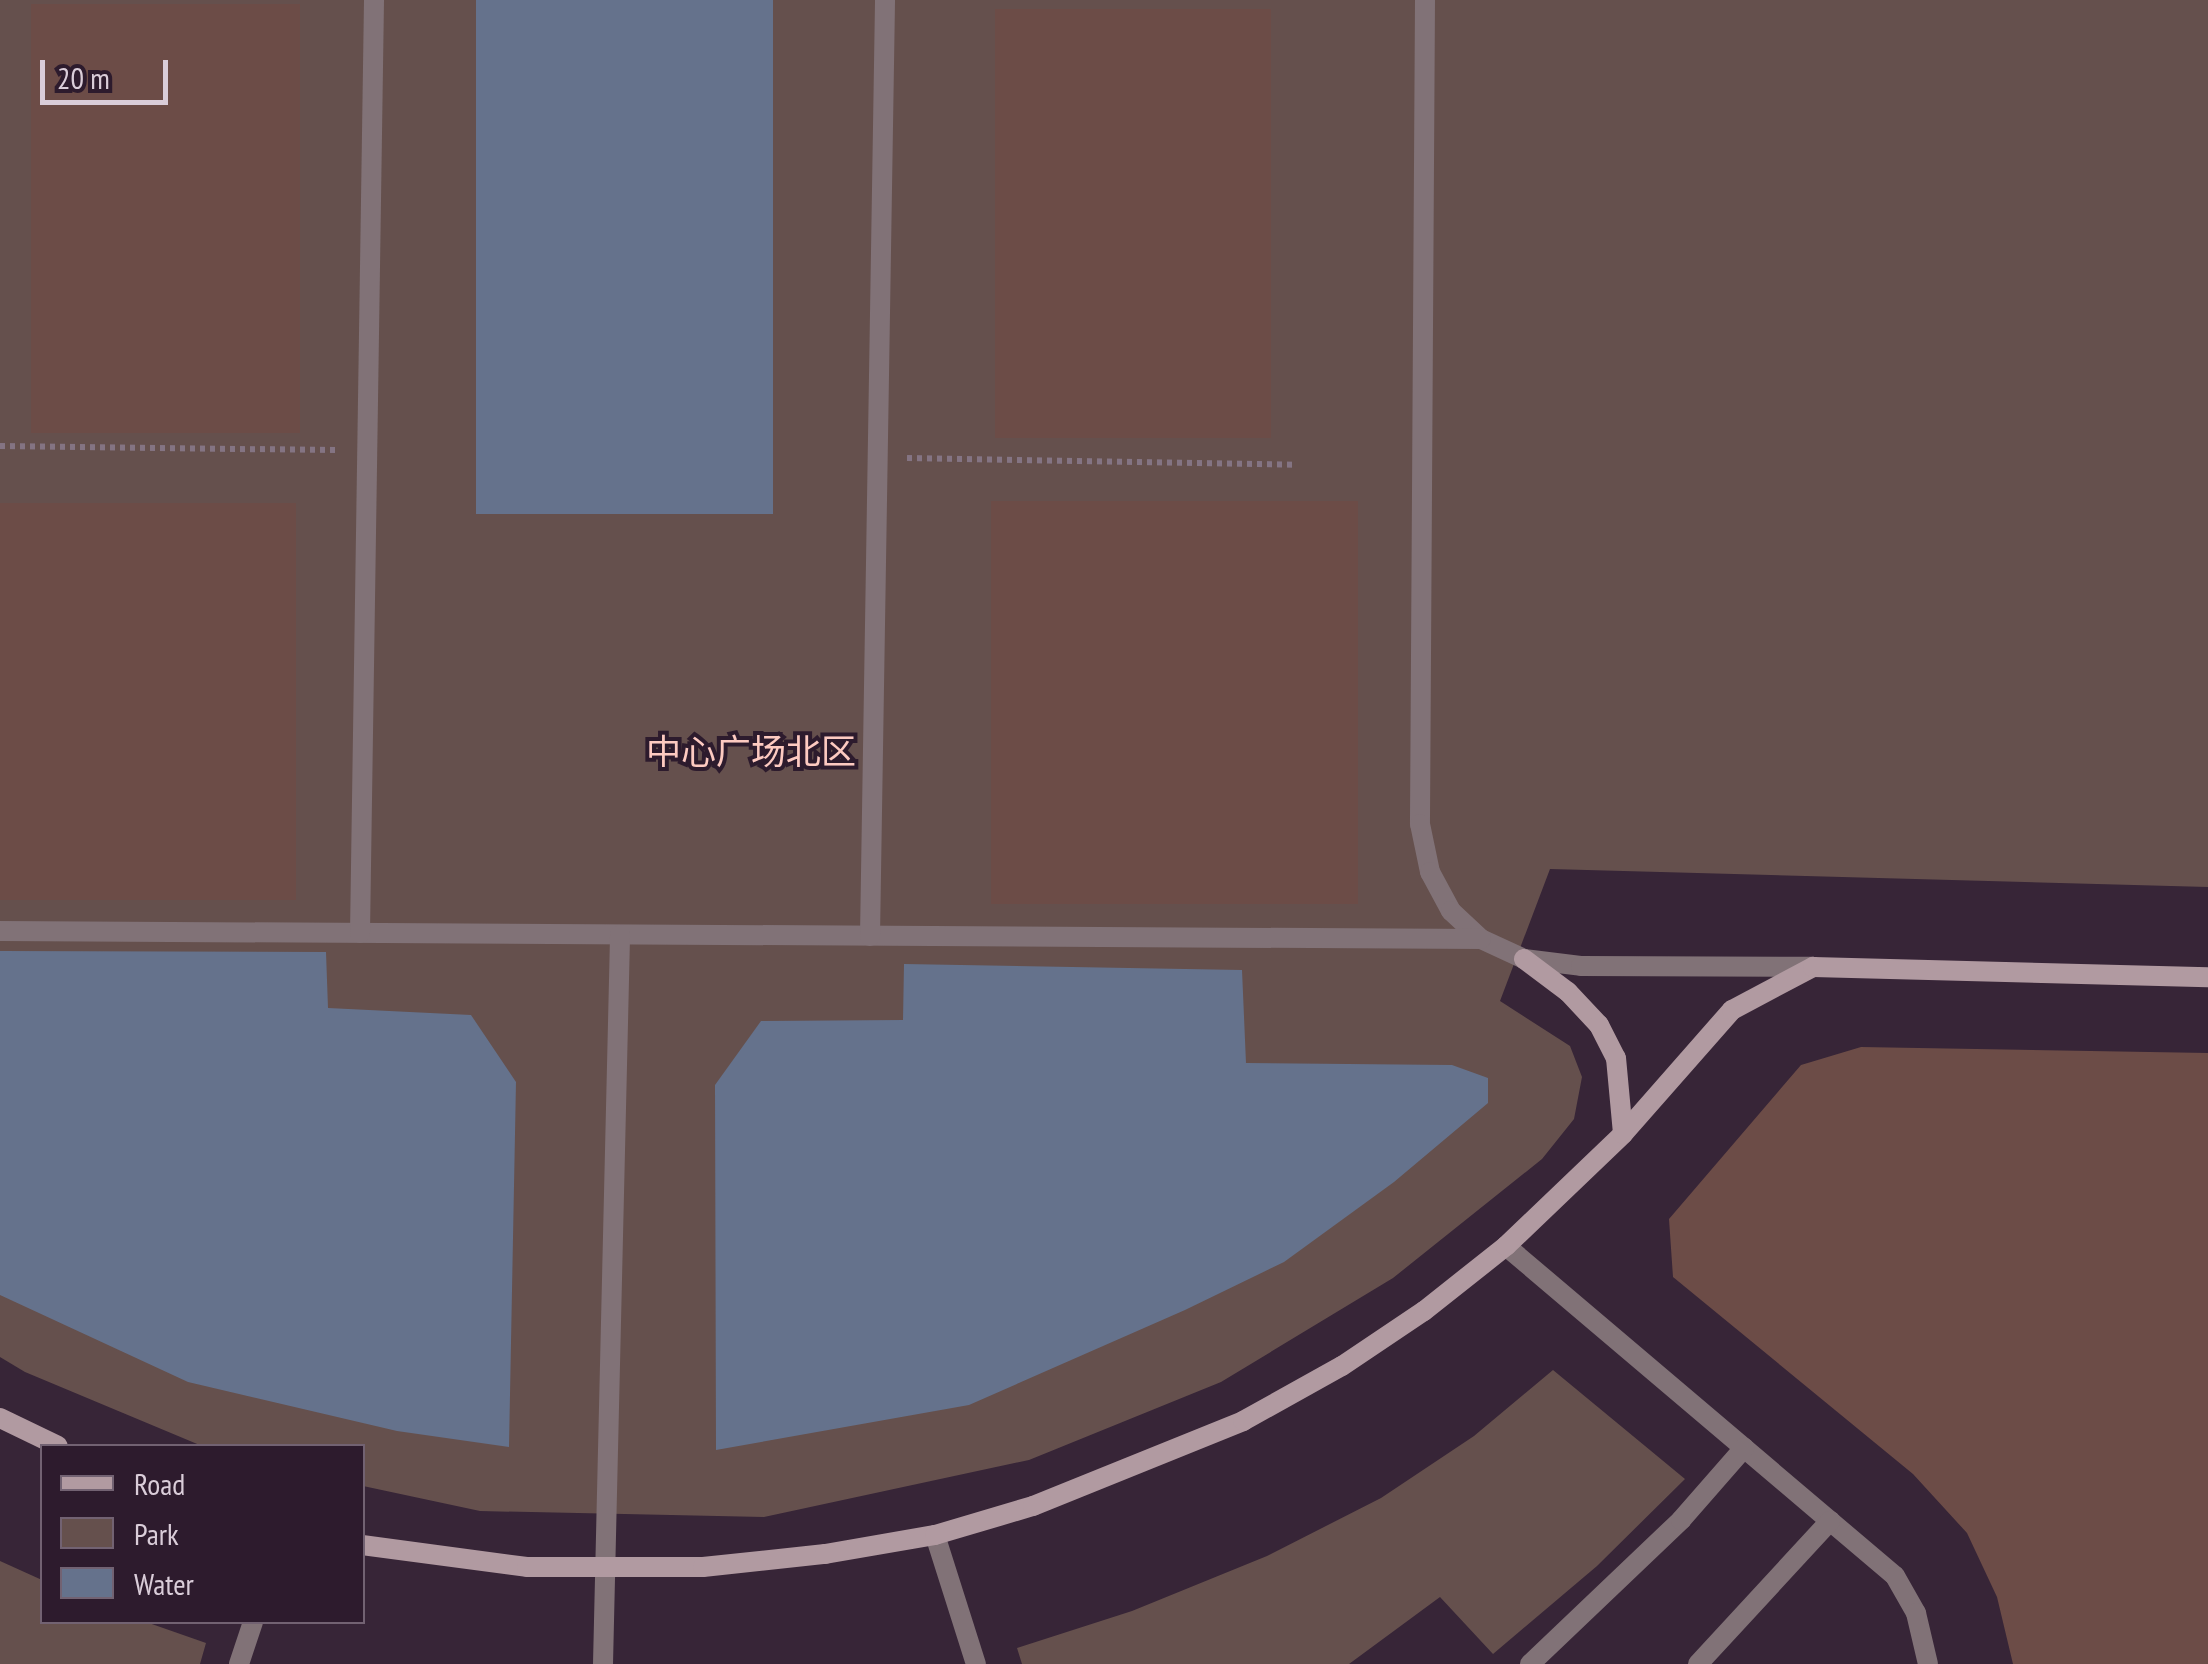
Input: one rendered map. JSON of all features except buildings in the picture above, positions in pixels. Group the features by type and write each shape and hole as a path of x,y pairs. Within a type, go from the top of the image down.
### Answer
{"street":[{"path":"360,934 374,0"},
{"path":"870,936 885,0"},
{"path":"1425,0 1420,824 1430,872 1452,911 1481,940 1524,959 1568,992 1599,1025 1616,1058 1623,1134"},
{"path":"0,931 1481,940"},
{"path":"603,1664 620,935"},
{"path":"1524,959 1581,966 1813,966 2208,977"},
{"path":"365,1545 527,1567 721,1565 936,1535 1132,1470 1243,1421 1342,1366 1424,1310 1506,1246 1623,1134 1732,1010 1813,966"},
{"path":"1506,1246 1895,1576 1916,1612 1928,1664"},
{"path":"0,1418 54,1444"},
{"path":"1530,1664 1681,1520 1744,1448"},
{"path":"1698,1664 1830,1521"},
{"path":"936,1535 976,1664"},
{"path":"239,1664 252,1624"}],"path":[{"path":"0,446 367,451"},
{"path":"878,458 1296,465"}],"green space":[{"name":"中心广场北区","path":"0,0 2208,0 2208,887 1550,869 1500,1001 1570,1046 1582,1077 1574,1119 1542,1159 1393,1278 1221,1382 1029,1460 764,1517 480,1511 365,1486 365,1444 197,1444 25,1372 0,1357"},
{"path":"1553,1370 1685,1479 1597,1566 1493,1654 1440,1597 1349,1664 1022,1664 1017,1648 1132,1611 1267,1556 1381,1498 1474,1436"},
{"path":"0,1561 40,1579 40,1624 152,1624 206,1643 200,1664 0,1664"}],"shaded area":[{"path":"31,4 300,4 300,433 31,433"},
{"path":"995,9 1271,9 1271,438 995,438"},
{"path":"991,501 1358,501 1358,904 991,904"},
{"path":"0,503 296,503 296,900 0,900"},
{"path":"1861,1047 2208,1053 2208,1664 2013,1664 1997,1597 1967,1533 1913,1474 1673,1277 1669,1219 1801,1065"}],"water":[{"path":"476,0 773,0 773,514 476,514"},
{"path":"0,951 326,952 328,1008 471,1015 516,1082 509,1447 397,1431 188,1382 0,1295"},
{"path":"904,964 1242,970 1246,1063 1452,1065 1488,1078 1488,1103 1394,1182 1284,1262 1185,1310 969,1405 716,1450 715,1085 761,1021 903,1020"}]}
